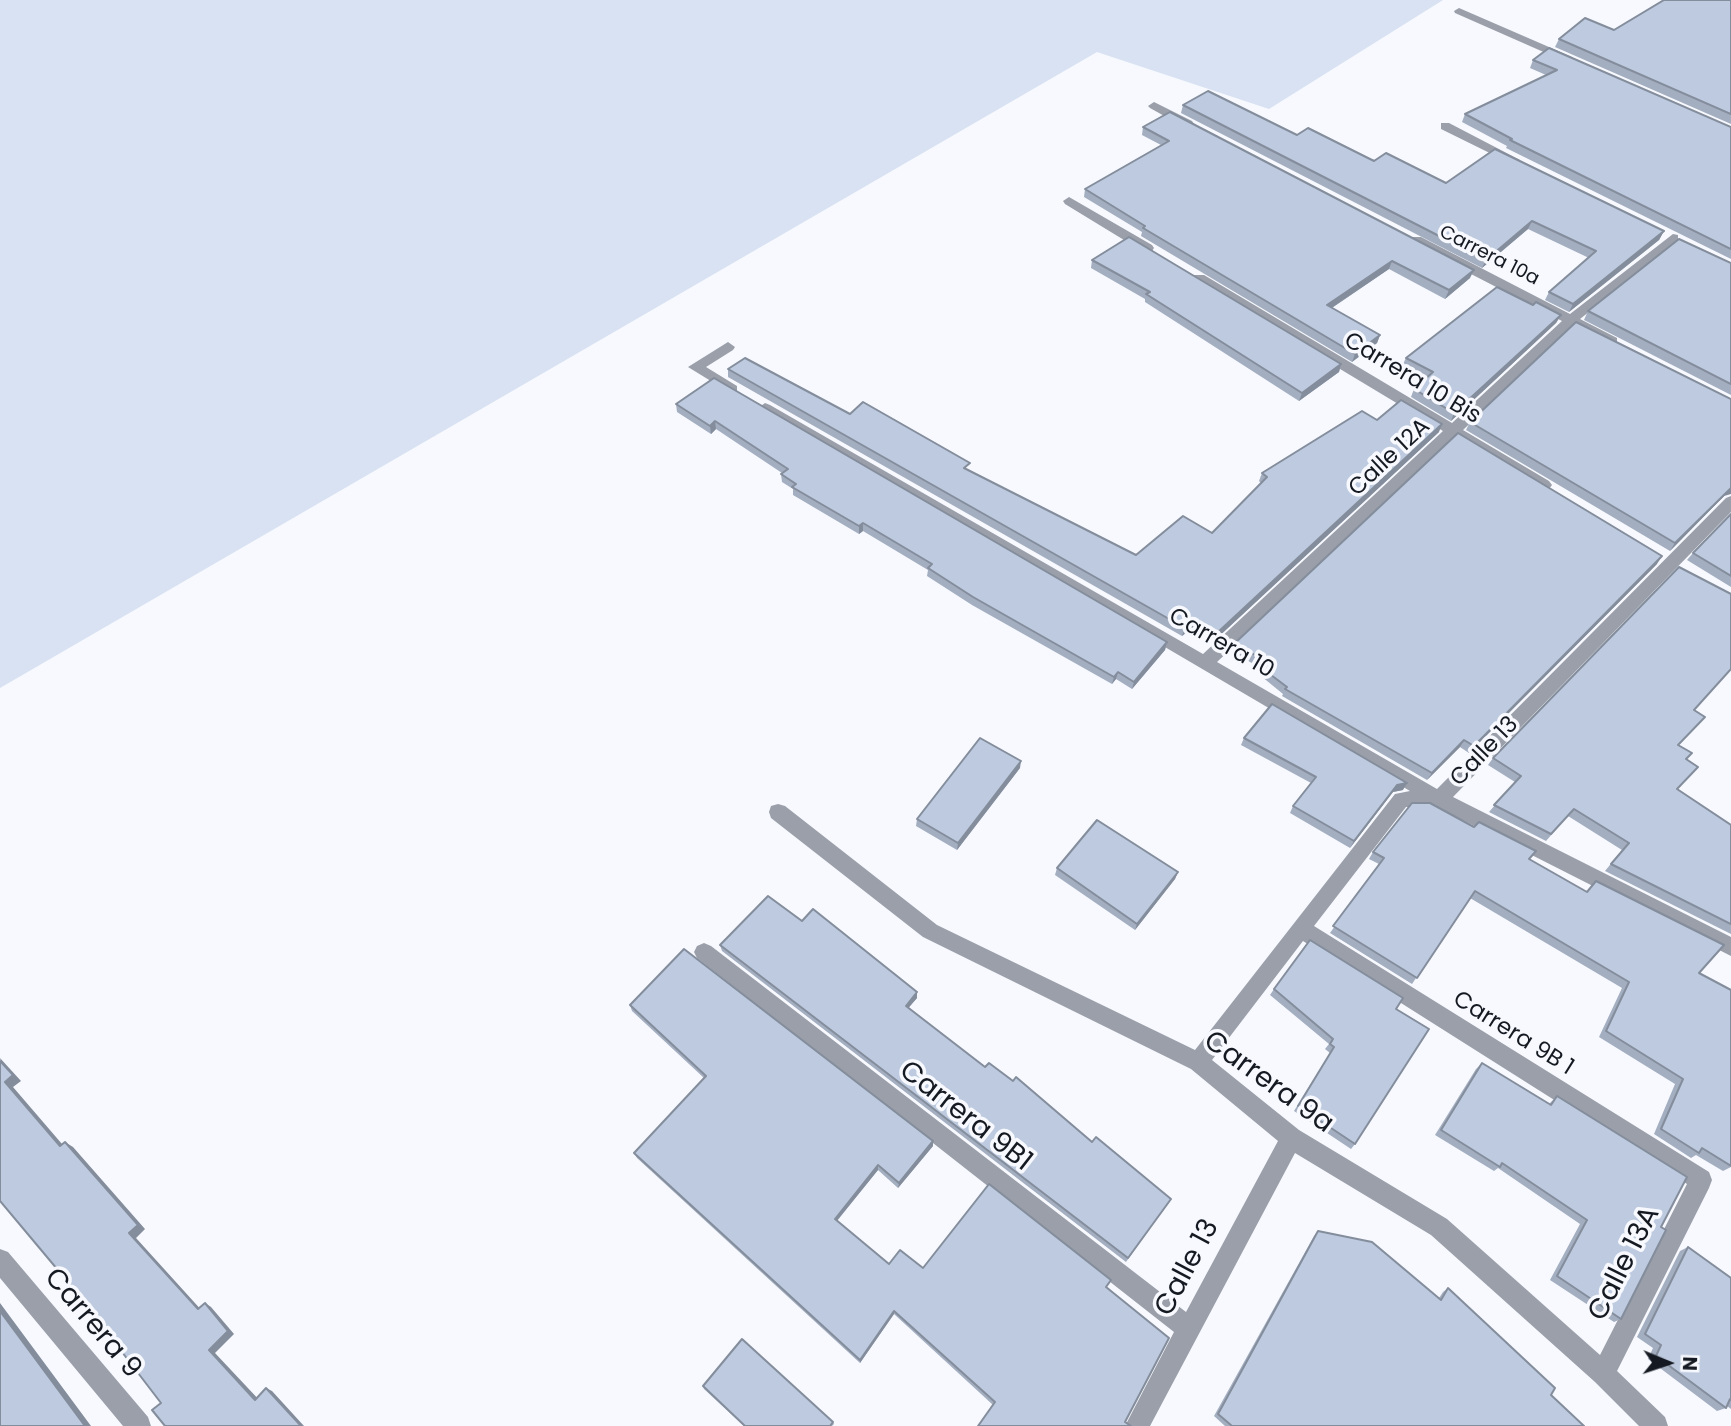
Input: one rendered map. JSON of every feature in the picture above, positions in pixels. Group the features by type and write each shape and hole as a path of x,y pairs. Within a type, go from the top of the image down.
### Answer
{"street":[{"path":"1459,11 1583,65"},
{"path":"1154,106 1203,131"},
{"path":"1445,126 1529,167"},
{"path":"1069,201 1165,258"},
{"name":"Carrera 10a","path":"1400,232 1621,345"},
{"name":"Calle 12A","path":"1206,662 1572,319 1673,238"},
{"name":"Carrera 10 Bis","path":"1189,273 1556,492"},
{"name":"Carrera 10","path":"728,346 695,367 1439,799 1731,947"},
{"name":"Calle 13","path":"1198,1062 1401,799 1439,799 1665,557 1731,502"},
{"path":"1665,557 1690,573"},
{"name":"Carrera 9a","path":"778,812 930,932 1198,1062 1291,1138 1439,1227 1603,1374 1656,1426"},
{"name":"Carrera 9B 1","path":"1300,928 1701,1180"},
{"name":"Carrera 9B1","path":"704,952 1189,1329"},
{"name":"Calle 13","path":"1137,1426 1291,1138"},
{"name":"Calle 13A","path":"1603,1374 1701,1180"},
{"name":"Carrera 9","path":"0,1260 139,1426"}],"shaded area":[{"path":"0,0 1443,0 1269,109 1097,52 0,688"}],"building":[{"path":"1664,0 1731,0 1731,114 1559,39 1585,18 1614,30"},
{"path":"1549,48 1731,127 1731,249 1510,140 1512,139 1465,114 1557,70 1533,60"},
{"path":"1208,91 1297,135 1308,128 1374,161 1386,153 1446,183 1495,149 1664,231 1573,304 1549,292 1596,251 1532,221 1486,260 1183,105"},
{"path":"1170,112 1474,270 1449,290 1392,261 1327,305 1380,335 1355,354 1143,228 1145,226 1085,189 1169,141 1143,127"},
{"path":"1129,237 1341,364 1302,393 1146,294 1150,292 1092,260"},
{"path":"1679,239 1731,263 1731,384 1588,311"},
{"path":"1497,287 1561,315 1454,413 1414,389 1433,372 1406,358"},
{"path":"1576,322 1731,399 1731,488 1675,543 1470,422"},
{"path":"745,358 850,414 863,402 970,463 964,468 1136,555 1183,516 1212,533 1267,477 1262,473 1362,411 1377,420 1401,400 1442,424 1217,633 1196,619 1185,628 728,369"},
{"path":"714,378 1167,642 1134,682 1118,672 1114,677 973,597 928,568 932,564 863,523 859,526 792,487 796,484 781,474 788,469 715,421 710,426 676,404"},
{"path":"1458,433 1662,556 1474,746 1464,740 1432,773 1285,689 1287,687 1263,669 1268,663 1235,643"},
{"path":"1731,514 1731,576 1693,553"},
{"path":"1679,567 1731,594 1731,669 1694,710 1705,717 1678,745 1692,753 1686,759 1698,767 1677,789 1731,825 1731,924 1611,864 1629,843 1574,809 1551,834 1494,805 1521,776 1493,758"},
{"path":"1272,704 1407,783 1397,785 1354,841 1293,806 1316,777 1244,738"},
{"path":"980,738 1021,761 958,843 917,819"},
{"path":"1412,803 1430,803 1474,827 1479,822 1536,851 1529,859 1587,892 1596,881 1724,945 1699,973 1731,990 1731,1166 1702,1148 1699,1153 1661,1129 1683,1079 1606,1031 1629,982 1475,891 1417,978 1333,926 1384,858 1373,852"},
{"path":"1097,820 1178,872 1137,924 1057,868"},
{"path":"768,896 802,921 813,909 917,992 906,1006 985,1067 989,1063 1013,1081 1016,1077 1092,1142 1096,1137 1171,1199 1128,1258 720,945"},
{"path":"1310,940 1403,998 1396,1009 1429,1029 1355,1144 1298,1106 1334,1047 1330,1044 1333,1039 1274,989"},
{"path":"684,949 933,1141 899,1183 878,1165 835,1219 889,1264 900,1250 923,1268 989,1184 1111,1280 1106,1287 1169,1338 1125,1422 1131,1426 978,1426 995,1402 894,1311 860,1360 634,1153 706,1076 630,1005"},
{"path":"0,1061 13,1075 5,1082 60,1146 65,1142 138,1225 129,1233 198,1309 205,1303 228,1331 209,1350 255,1400 266,1388 301,1426 165,1426 152,1410 161,1403 73,1288 0,1201"},
{"path":"1482,1063 1551,1105 1557,1096 1687,1177 1661,1227 1666,1230 1621,1319 1557,1276 1587,1220 1502,1163 1500,1167 1441,1130"},
{"path":"1318,1231 1372,1242 1441,1300 1448,1288 1555,1388 1551,1395 1584,1426 1232,1426 1218,1414"},
{"path":"1688,1247 1731,1278 1731,1400 1726,1408 1656,1356 1661,1345 1645,1334"},
{"path":"0,1311 85,1426 0,1426"},
{"path":"742,1339 833,1422 830,1426 745,1426 703,1386"}]}
